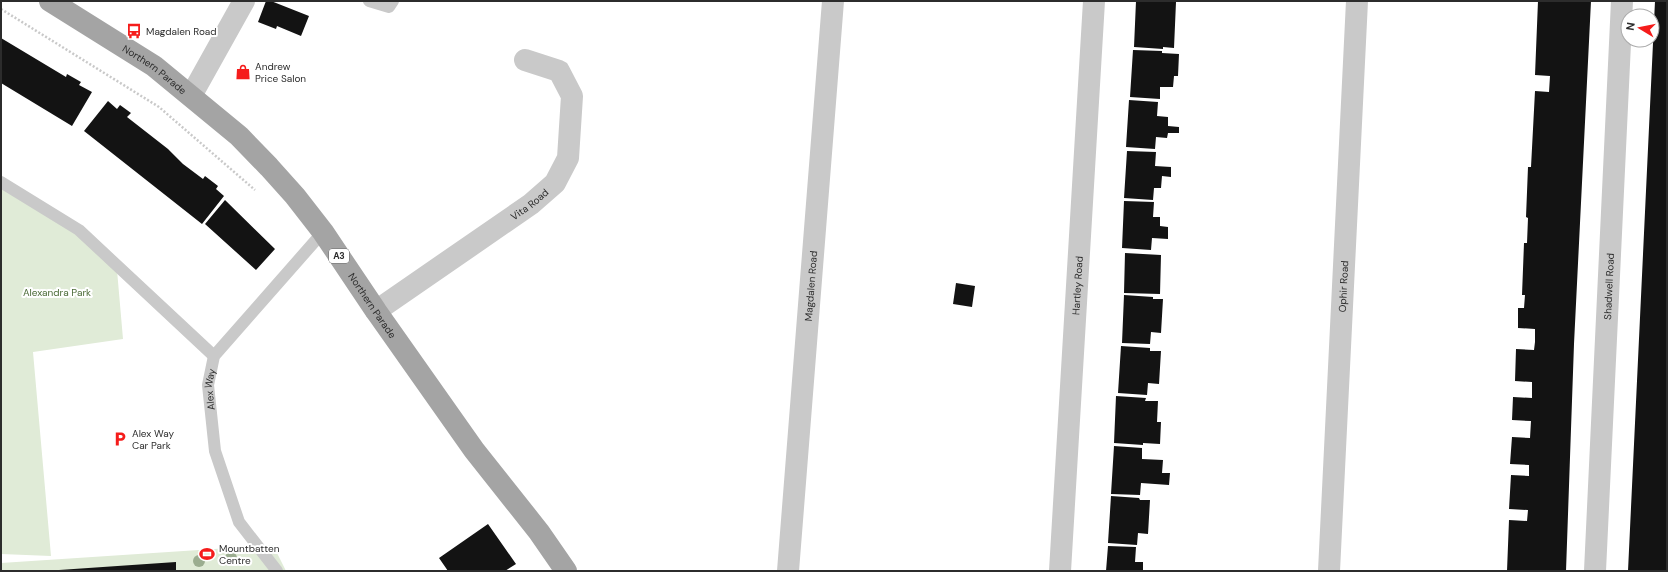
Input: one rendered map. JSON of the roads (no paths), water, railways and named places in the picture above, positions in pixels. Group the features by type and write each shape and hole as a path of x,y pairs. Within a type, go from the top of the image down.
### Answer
{"main road":[{"name":"Northern Parade","path":"50,1 154,66 239,136 269,166 323,232 376,311 474,450 539,532 566,571"}],"street":[{"path":"191,96 244,1"},
{"name":"Magdalen Road","path":"788,571 832,1"},
{"name":"Hartley Road","path":"1060,571 1094,1"},
{"name":"Ophir Road","path":"1328,571 1357,1"},
{"name":"Shadwell Road","path":"1595,571 1622,1"},
{"name":"Vita Road","path":"376,311 531,204 555,184 568,158 572,96 559,71 525,60"}],"lane":[{"path":"369,1 389,7 393,1"},
{"path":"1,182 79,230 214,356"},
{"name":"Alex Way","path":"277,571 239,522 216,451 208,385 214,356 323,232"}],"place":[{"name":"Magdalen Road","path":"134,31"},
{"name":"Andrew Price Salon","path":"243,72"},
{"name":"Alex Way Car Park","path":"120,439"},
{"name":"Mountbatten Centre","path":"207,554"}],"park label":[{"name":"Alexandra Park","path":"57,292"}]}
